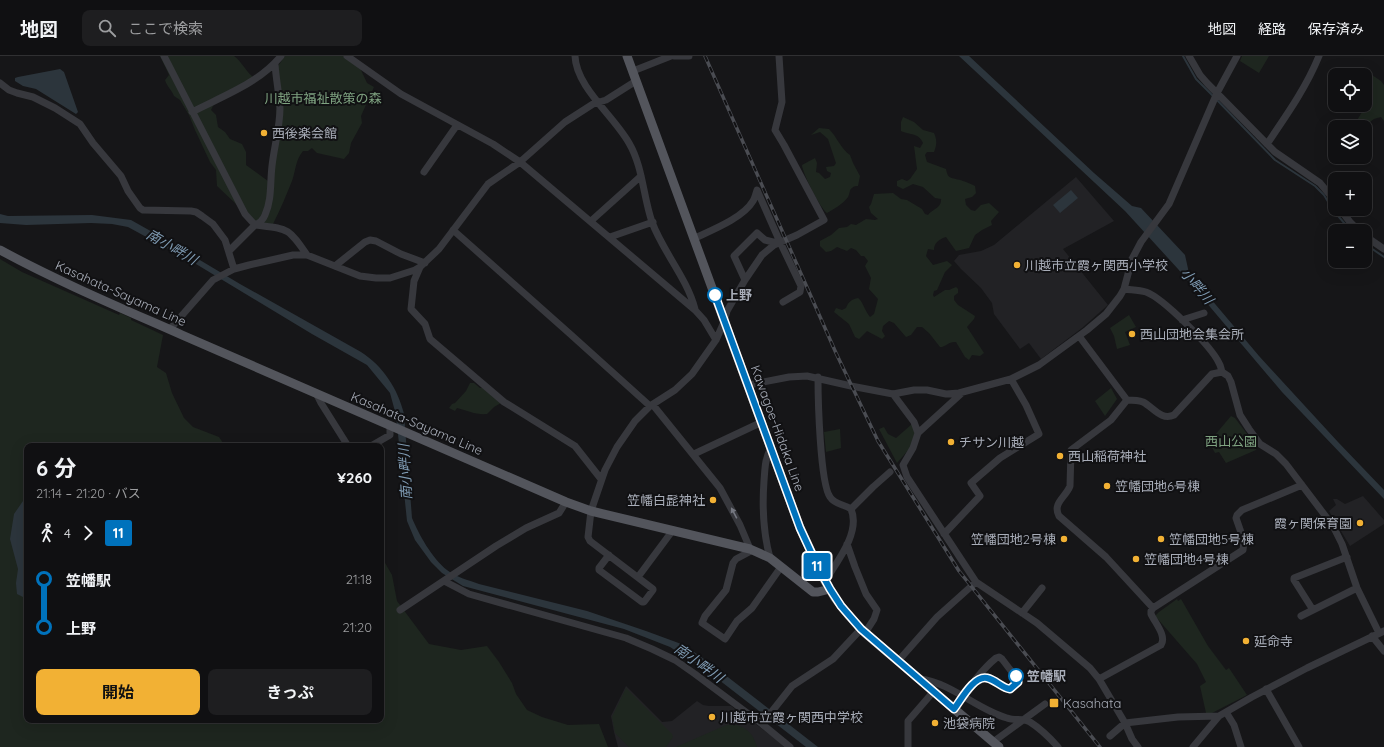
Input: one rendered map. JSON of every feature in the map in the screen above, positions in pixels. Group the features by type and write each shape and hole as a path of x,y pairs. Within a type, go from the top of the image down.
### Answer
{"main road":[{"name":"Kawagoe-Hidaka Line","path":"627,56 695,238 724,322 800,528 828,585 841,606 863,631 899,660 996,745"},
{"name":"Kasahata-Sayama Line","path":"0,250 53,278 151,322 392,425 566,502 591,510 750,549 770,558 813,592 818,592 828,585"}],"street":[{"path":"164,56 245,214 255,225 280,228 288,231 307,254"},
{"path":"192,112 241,88 265,73 282,56"},
{"path":"347,56 401,94 493,144 520,162 695,310 704,320 716,340"},
{"path":"575,56 577,72 628,142 636,157 653,222 692,300 695,310"},
{"path":"632,70 672,56 689,56"},
{"path":"609,555 599,570 644,602 653,589 638,577 609,555 590,541 588,537 591,510 602,479 617,447 635,422 651,405 674,390 692,374 716,340 727,311 762,255 778,243 797,235 824,220 775,130 782,102 779,56"},
{"path":"1189,56 1200,75 1267,144 1282,158 1310,175 1320,183 1328,193"},
{"path":"748,385 789,377 807,376 893,394 914,390 927,390 946,394 964,392 1012,379 1039,365 1079,336 1106,314 1115,304 1124,289 1132,259 1142,241 1173,197 1217,93 1237,56"},
{"path":"1267,144 1292,107 1313,71 1319,56"},
{"path":"229,251 255,225 261,222 268,207 280,108 275,64"},
{"path":"170,329 214,280 233,269 293,255 307,254 360,276 383,279 409,273 423,265 439,249 488,184 520,162 565,122 593,104 599,103 636,81"},
{"path":"0,83 9,90 33,97 55,108 80,124 93,143 121,176 128,191 143,210 196,212 213,224 225,240 233,269"},
{"path":"424,172 457,125"},
{"path":"591,222 641,176"},
{"path":"695,238 742,213 753,202 757,190 778,243 801,286 800,292 783,302"},
{"path":"1345,216 1352,224"},
{"path":"610,238 653,222"},
{"path":"453,230 651,405 686,448 694,454 720,488 740,525 751,551 736,559 733,563 726,590 701,622 704,626 725,639 737,621 752,608 781,567"},
{"path":"745,280 734,256 757,233 765,240 778,243"},
{"path":"335,266 365,242 370,240 376,241 423,265"},
{"path":"1372,241 1384,249"},
{"path":"423,265 414,281 411,309 425,324 430,339 504,402 575,446 602,479"},
{"path":"1124,289 1146,292 1155,297 1182,320 1208,347 1219,362 1222,372 1228,376 1231,382 1238,410 1245,424 1260,444 1276,454 1291,471 1333,526 1357,588 1379,633 1384,651"},
{"path":"1182,320 1204,313"},
{"path":"1079,336 1127,400 1143,402 1162,416 1168,417 1174,415 1212,374 1222,372"},
{"path":"818,378 823,462 827,491 835,502 851,509"},
{"path":"944,534 984,493 971,482 1000,458 1039,434 1012,379"},
{"path":"964,392 918,433 913,448 903,465 904,471 976,582 1037,623 1090,668 1099,679 1125,723 1132,739 1138,747"},
{"path":"316,393 320,403 346,443"},
{"path":"893,394 914,422 918,433"},
{"path":"1127,400 1111,420 1071,450 1070,486 1068,492 1057,505 1056,512 1106,557 1153,608"},
{"path":"694,454 762,422"},
{"path":"376,443 390,435 392,425"},
{"path":"770,558 765,539 762,506 765,464 767,455 771,448"},
{"path":"851,509 890,472"},
{"path":"1099,679 1160,645 1162,642 1162,636 1151,614 1153,608 1243,550 1244,540 1236,518 1242,510 1302,485"},
{"path":"400,610 496,546 526,528 559,513 566,502"},
{"path":"828,585 852,530 854,520 851,509"},
{"path":"638,577 673,530"},
{"path":"763,723 792,686 833,659 863,631 876,615 877,610 866,594 847,544"},
{"path":"1313,610 1294,578 1346,557"},
{"path":"445,580 469,594 626,638 652,649 674,660 763,723 790,747"},
{"path":"899,660 937,617 976,582"},
{"path":"1022,613 1042,588"},
{"path":"1301,616 1357,588"},
{"path":"1193,747 1219,716 1266,689 1379,633"},
{"path":"954,709 972,684 996,658 1002,658 1018,680 1017,684 1010,689 987,678 972,684"},
{"path":"920,679 932,681 963,696 983,708 1008,719 1024,719 1038,727 1058,747"},
{"path":"1266,689 1300,747"},
{"path":"908,747 908,721 934,691"},
{"path":"996,745 1024,719 1045,704"},
{"path":"1226,712 1234,725 1241,747"},
{"path":"1110,736 1125,723 1174,717 1219,716"}],"shaded area":[{"name":"川越市立霞ヶ関西小学校","path":"1076,177 1114,221 1063,249 1108,305 1082,328 1041,359 1029,343 1020,349 994,314 992,303 981,288 954,261 959,255 981,251 994,245"},
{"name":"霞ヶ関保育園","path":"1363,496 1384,520 1384,524 1350,546 1329,511 1336,505 1333,499 1337,499 1345,504"},
{"name":"川越市立霞ヶ関西中学校","path":"626,686 662,722 672,721 697,701 703,705 709,706 731,706 787,747 618,747 611,716"}],"green space":[{"name":"川越市福祉散策の森","path":"160,56 234,56 252,76 252,83 214,104 211,110 216,115 218,127 225,132 230,139 242,144 246,152 246,165 268,181 274,171 278,66 285,56 343,56 360,68 367,83 374,87 361,116 362,123 351,143 349,153 344,159 317,153 312,148 308,151 303,151 298,158 292,181 273,224 255,222 217,186 216,170 210,162 189,115 180,100 174,96 165,80 169,75"},
{"path":"1242,56 1269,56 1259,73 1240,61"},
{"path":"1372,75 1384,85 1384,121 1381,117 1372,120 1357,120 1362,112 1372,112"},
{"path":"903,117 914,122 923,130 934,133 936,147 934,152 927,152 925,155 927,162 946,169 948,175 952,178 975,186 976,193 972,197 965,199 966,205 971,210 975,211 981,205 989,203 999,212 991,221 992,225 975,235 969,248 956,251 946,237 937,242 934,250 928,249 926,256 933,265 947,261 952,265 945,272 937,290 934,291 934,297 945,290 956,287 958,289 958,293 954,296 954,300 958,305 975,316 967,327 984,353 980,356 972,355 969,360 965,357 956,342 951,342 940,347 922,327 917,327 911,335 906,337 894,323 889,321 883,326 882,331 885,336 882,339 867,331 859,339 855,337 849,324 834,312 836,308 842,310 846,308 850,301 858,298 870,317 874,314 878,299 869,289 871,278 865,266 868,261 864,256 861,256 856,250 851,248 847,251 837,247 826,252 820,246 820,241 831,235 839,228 847,227 851,224 856,225 866,219 878,219 871,213 869,207 874,194 893,193 901,199 907,200 922,209 925,214 928,215 941,202 941,199 935,198 923,187 913,184 903,189 897,186 897,181 902,179 907,181 917,169 914,146 920,148 923,143 919,137 901,131 901,122"},
{"path":"819,128 829,129 832,132 844,150 850,155 860,176 858,186 854,186 851,189 846,200 827,213 812,190 802,165 815,158 817,163 816,172 825,179 830,177 831,173 827,171 826,167 834,166 836,163 828,139 820,132 811,135"},
{"path":"0,259 22,272 119,315 120,313 131,318 131,320 163,335 157,367 166,373 172,393 184,418 193,427 219,437 223,443 24,443 24,723 384,723 384,561 392,575 397,601 429,644 461,650 487,646 499,662 512,683 516,694 527,710 542,717 568,725 599,724 608,747 0,747"},
{"path":"1129,315 1136,327 1125,332 1130,345 1117,349 1114,336 1110,328"},
{"path":"470,383 474,383 480,388 483,388 501,403 487,414 457,408 455,411 449,408 466,391"},
{"path":"1111,388 1117,399 1105,416 1095,401"},
{"name":"西山公園","path":"1231,416 1235,418 1257,447 1256,450 1226,463 1219,452 1215,453 1209,442"},
{"path":"912,424 916,433 910,448 897,463 879,429 884,427 888,434 896,438"},
{"path":"840,429 841,448 826,452 824,432"},
{"path":"1177,599 1178,601 1181,599 1208,646 1226,670 1229,668 1247,695 1212,713 1206,713 1200,686 1206,682 1197,664 1156,617 1159,612"},
{"path":"626,688 672,734 673,737 666,747 629,747 615,733 612,717"},
{"path":"731,724 745,728 751,734 757,747 676,747 724,726"}],"water":[{"name":"小畔川","path":"959,56 969,56 1094,173 1132,206 1141,208 1185,255 1189,273 1259,356 1384,490 1384,499 1282,392 1178,269 1125,211"},
{"path":"60,69 64,72 78,112 76,114 36,89 23,86 15,81 15,78 18,77"},
{"path":"1071,190 1078,198 1060,213 1053,205"},
{"name":"南小畔川","path":"0,214 8,216 92,215 131,220 240,284 361,352 383,371 394,387 398,396 404,414 412,518 426,546 441,565 458,576 479,584 587,611 684,645 711,664 818,747 806,747 710,673 670,647 624,629 463,586 442,573 431,562 415,540 407,521 396,415 390,393 367,365 312,334 196,264 128,227 112,224 91,223 26,225 0,223"},
{"path":"23,501 23,597 17,594 16,583 18,569 10,539 14,514"}],"waterway":[{"path":"1183,56 1196,79 1213,96"},
{"path":"1217,100 1275,160 1315,186 1324,195 1333,210 1345,224"},
{"path":"1372,249 1384,257"}],"railway":[{"path":"705,56 836,353 878,441 959,571 1100,747"}],"bus line":[{"name":"11","path":"715,295 800,528 818,567 841,606 861,629 899,660 954,709 972,684 983,678 987,678 1010,689 1013,688 1018,682 1016,676"}],"place":[{"name":"西後楽会館","path":"264,133"},
{"name":"川越市立霞ヶ関西小学校","path":"1017,265"},
{"name":"上野","path":"715,295"},
{"name":"西山団地会集会所","path":"1132,334"},
{"name":"チサン川越","path":"951,442"},
{"name":"西山稲荷神社","path":"1060,456"},
{"name":"笠幡団地6号棟","path":"1107,486"},
{"name":"笠幡白髭神社","path":"713,500"},
{"name":"霞ヶ関保育園","path":"1360,523"},
{"name":"笠幡団地2号棟","path":"1064,539"},
{"name":"笠幡団地5号棟","path":"1161,539"},
{"name":"笠幡団地4号棟","path":"1136,559"},
{"name":"延命寺","path":"1246,641"},
{"name":"笠幡駅","path":"1016,676"},
{"name":"Kasahata","path":"1054,703"},
{"name":"川越市立霞ヶ関西中学校","path":"712,717"},
{"name":"池袋病院","path":"935,723"}]}
